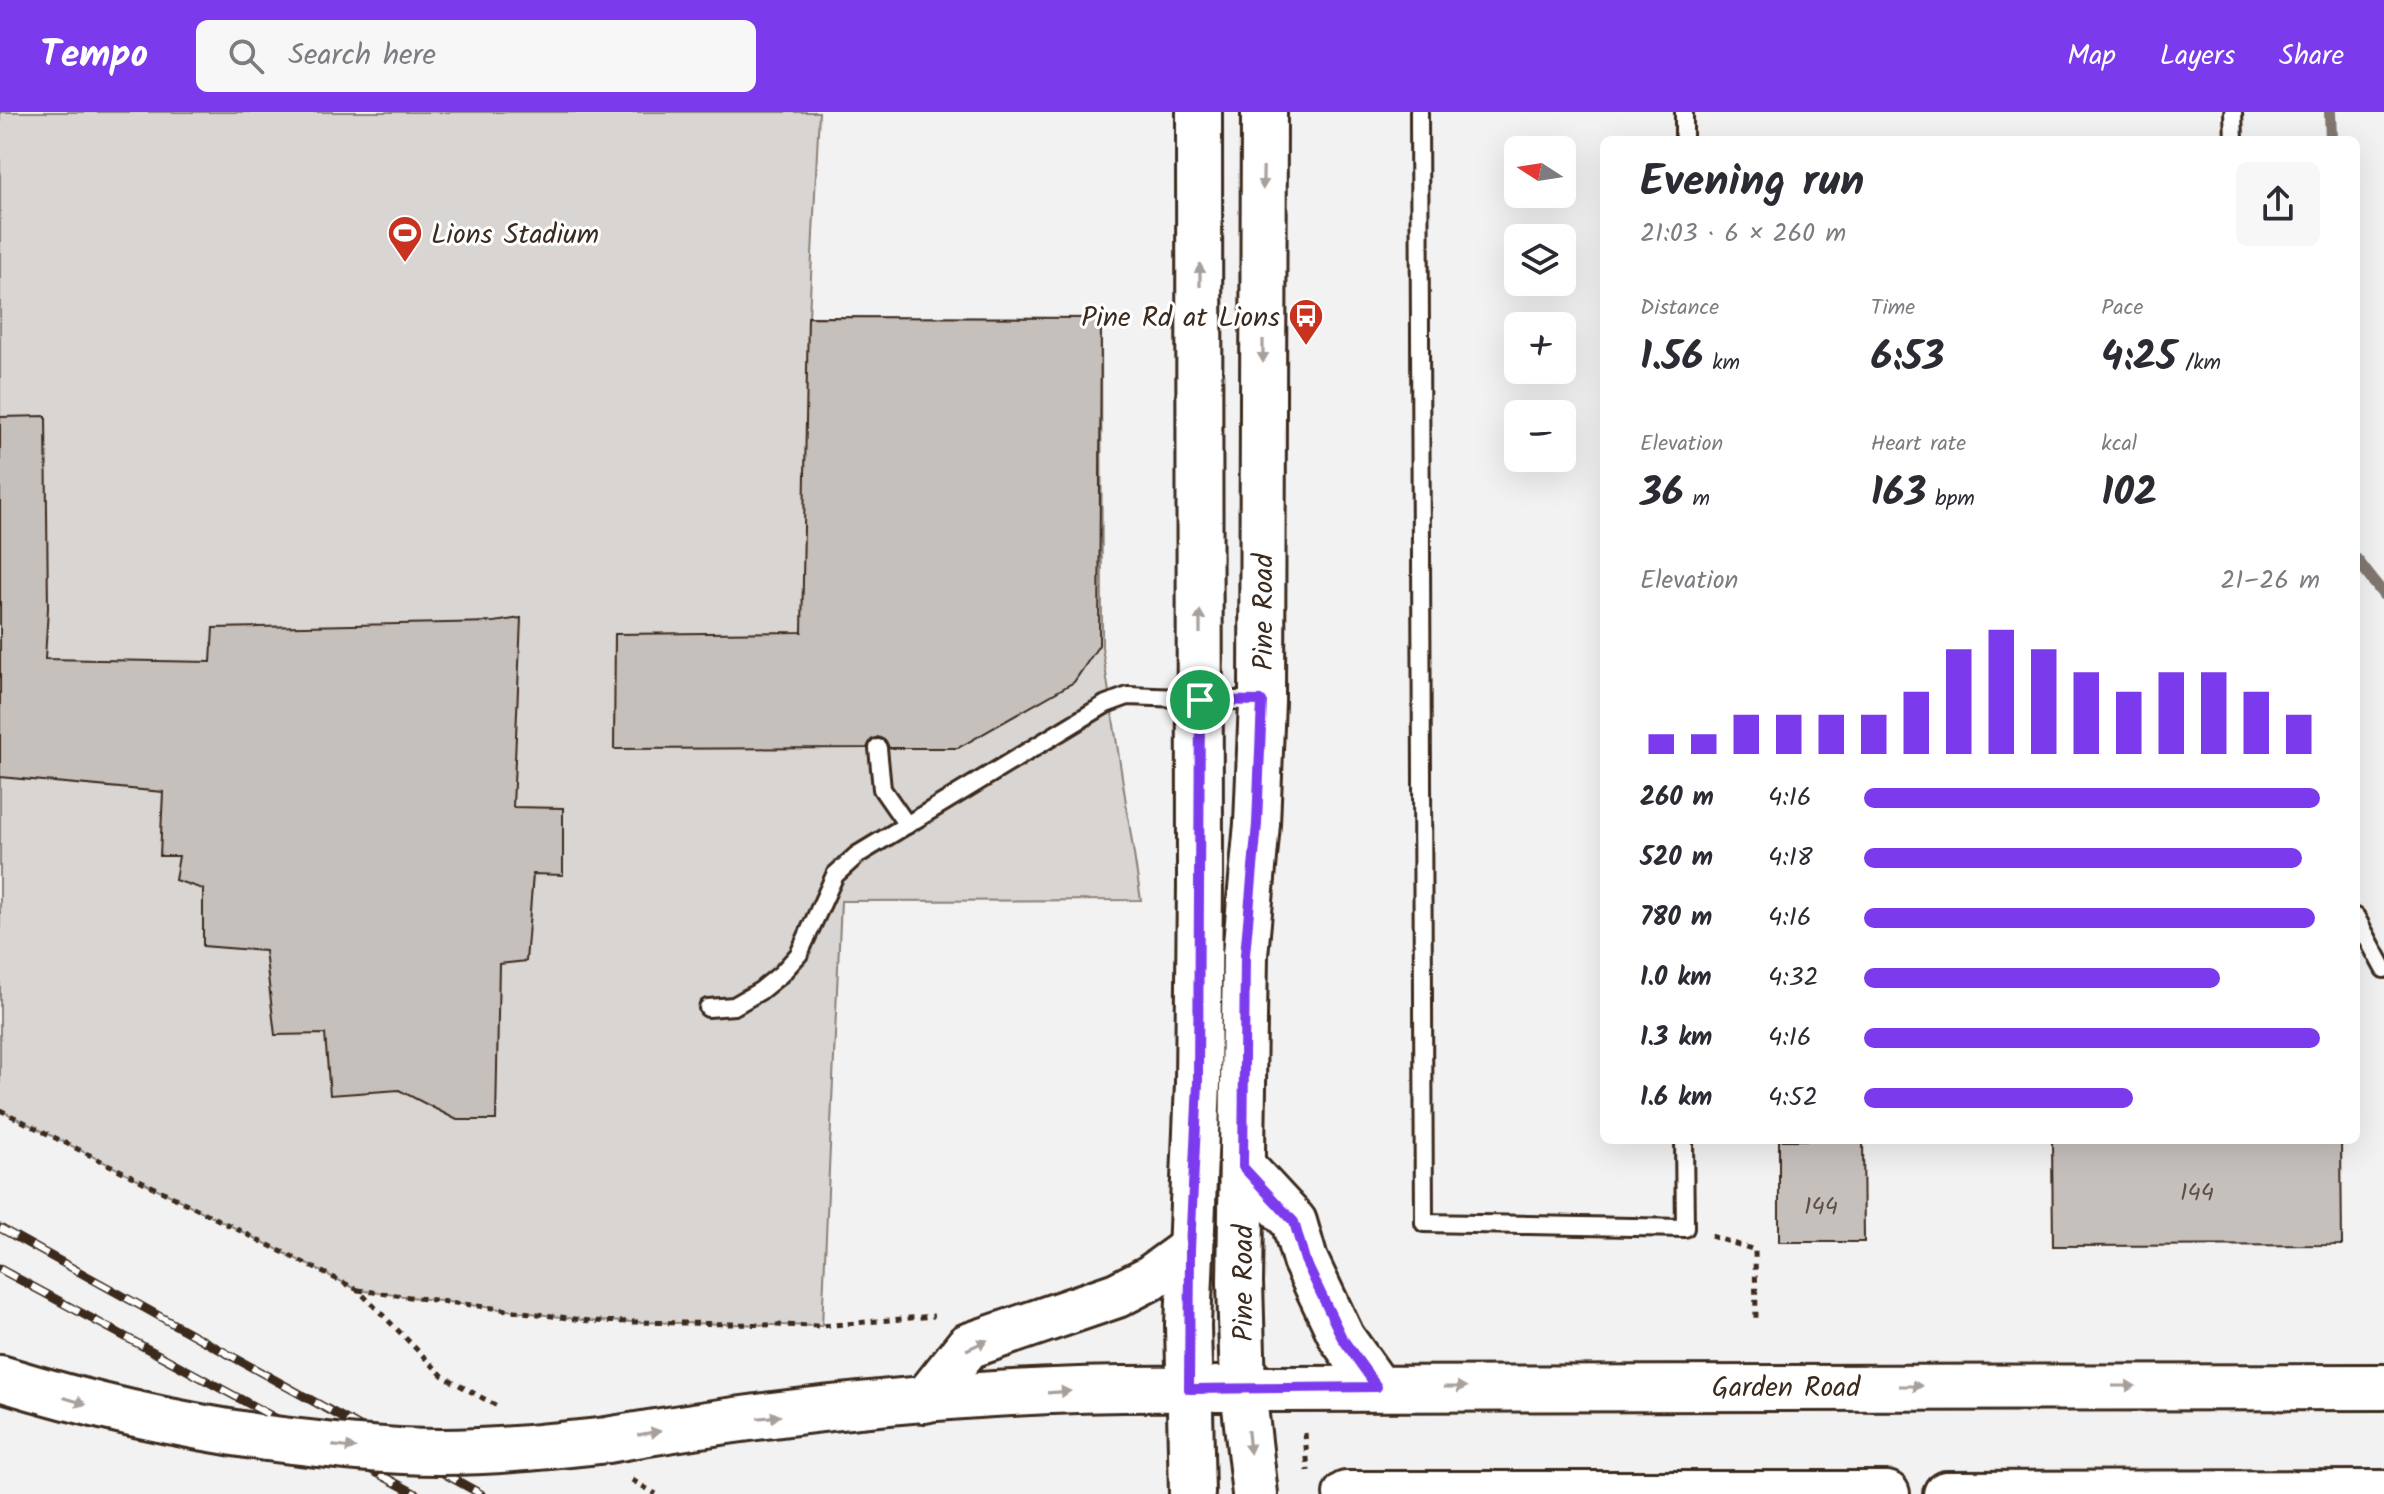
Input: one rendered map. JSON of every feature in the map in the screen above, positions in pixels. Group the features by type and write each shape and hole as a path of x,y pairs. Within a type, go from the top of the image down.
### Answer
{"main road":[{"name":"Pine Road","path":"1192,1494 1190,1249 1198,1083 1200,700 1199,112"},
{"name":"Pine Road","path":"1255,1494 1243,1389 1240,1282 1245,955 1257,824 1262,701 1264,112"},
{"path":"1243,1167 1294,1222 1305,1260 1342,1338 1377,1387"},
{"path":"925,1400 968,1346 1117,1295 1150,1278 1190,1249"},
{"name":"Garden Road","path":"0,1378 92,1406 202,1429 357,1448 438,1452 517,1450 607,1440 692,1425 925,1400 1115,1389 2384,1387"},
{"path":"1327,1486 1453,1493 1887,1494"},
{"path":"1946,1494 2384,1493"}],"lane":[{"path":"1419,112 1424,1223 1685,1228 1684,1144"},
{"path":"1684,112 1684,136"},
{"path":"2233,112 2234,136"},
{"path":"708,1008 734,1006 781,974 799,954 835,875 857,855 1106,704 1128,696 1262,701"},
{"path":"878,748 882,789 907,825"},
{"path":"2360,924 2384,969"}],"path":[{"path":"0,1110 358,1290 443,1376 510,1413"},
{"path":"1685,1228 1755,1250 1756,1319"},
{"path":"358,1290 590,1321 822,1326 947,1315"},
{"path":"1302,1388 1327,1486"},
{"path":"629,1479 656,1494"}],"shaded area":[{"path":"0,112 819,112 809,317 1101,318 1102,647 1141,900 841,901 822,1326 590,1321 358,1290 0,1110"}],"building":[{"path":"808,317 1101,318 1099,645 1074,682 958,748 889,748 886,741 878,737 871,740 867,748 614,749 615,634 802,632"},
{"path":"46,416 48,608 45,659 211,662 213,628 494,622 521,618 513,807 563,808 563,875 533,874 526,961 499,964 496,1120 457,1120 399,1090 330,1095 325,1034 275,1035 265,951 203,946 203,889 175,880 179,856 160,856 163,792 0,777 0,417"},
{"path":"1779,1144 1863,1144 1864,1242 1779,1242"},
{"path":"2052,1144 2341,1144 2342,1245 2053,1246"}],"waterway":[{"path":"2330,112 2331,136"},
{"path":"2360,564 2384,595"}],"railway":[{"path":"0,1228 481,1494"},
{"path":"0,1269 416,1494"}],"place":[{"name":"Lions Stadium","path":"405,264"},
{"name":"Pine Rd at Lions","path":"1306,347"}],"route":[{"path":"1200,700 1262,701 1257,824 1245,955 1243,1167 1294,1222 1305,1260 1342,1338 1377,1387 1189,1389 1190,1249 1198,1083 1200,700"}]}
